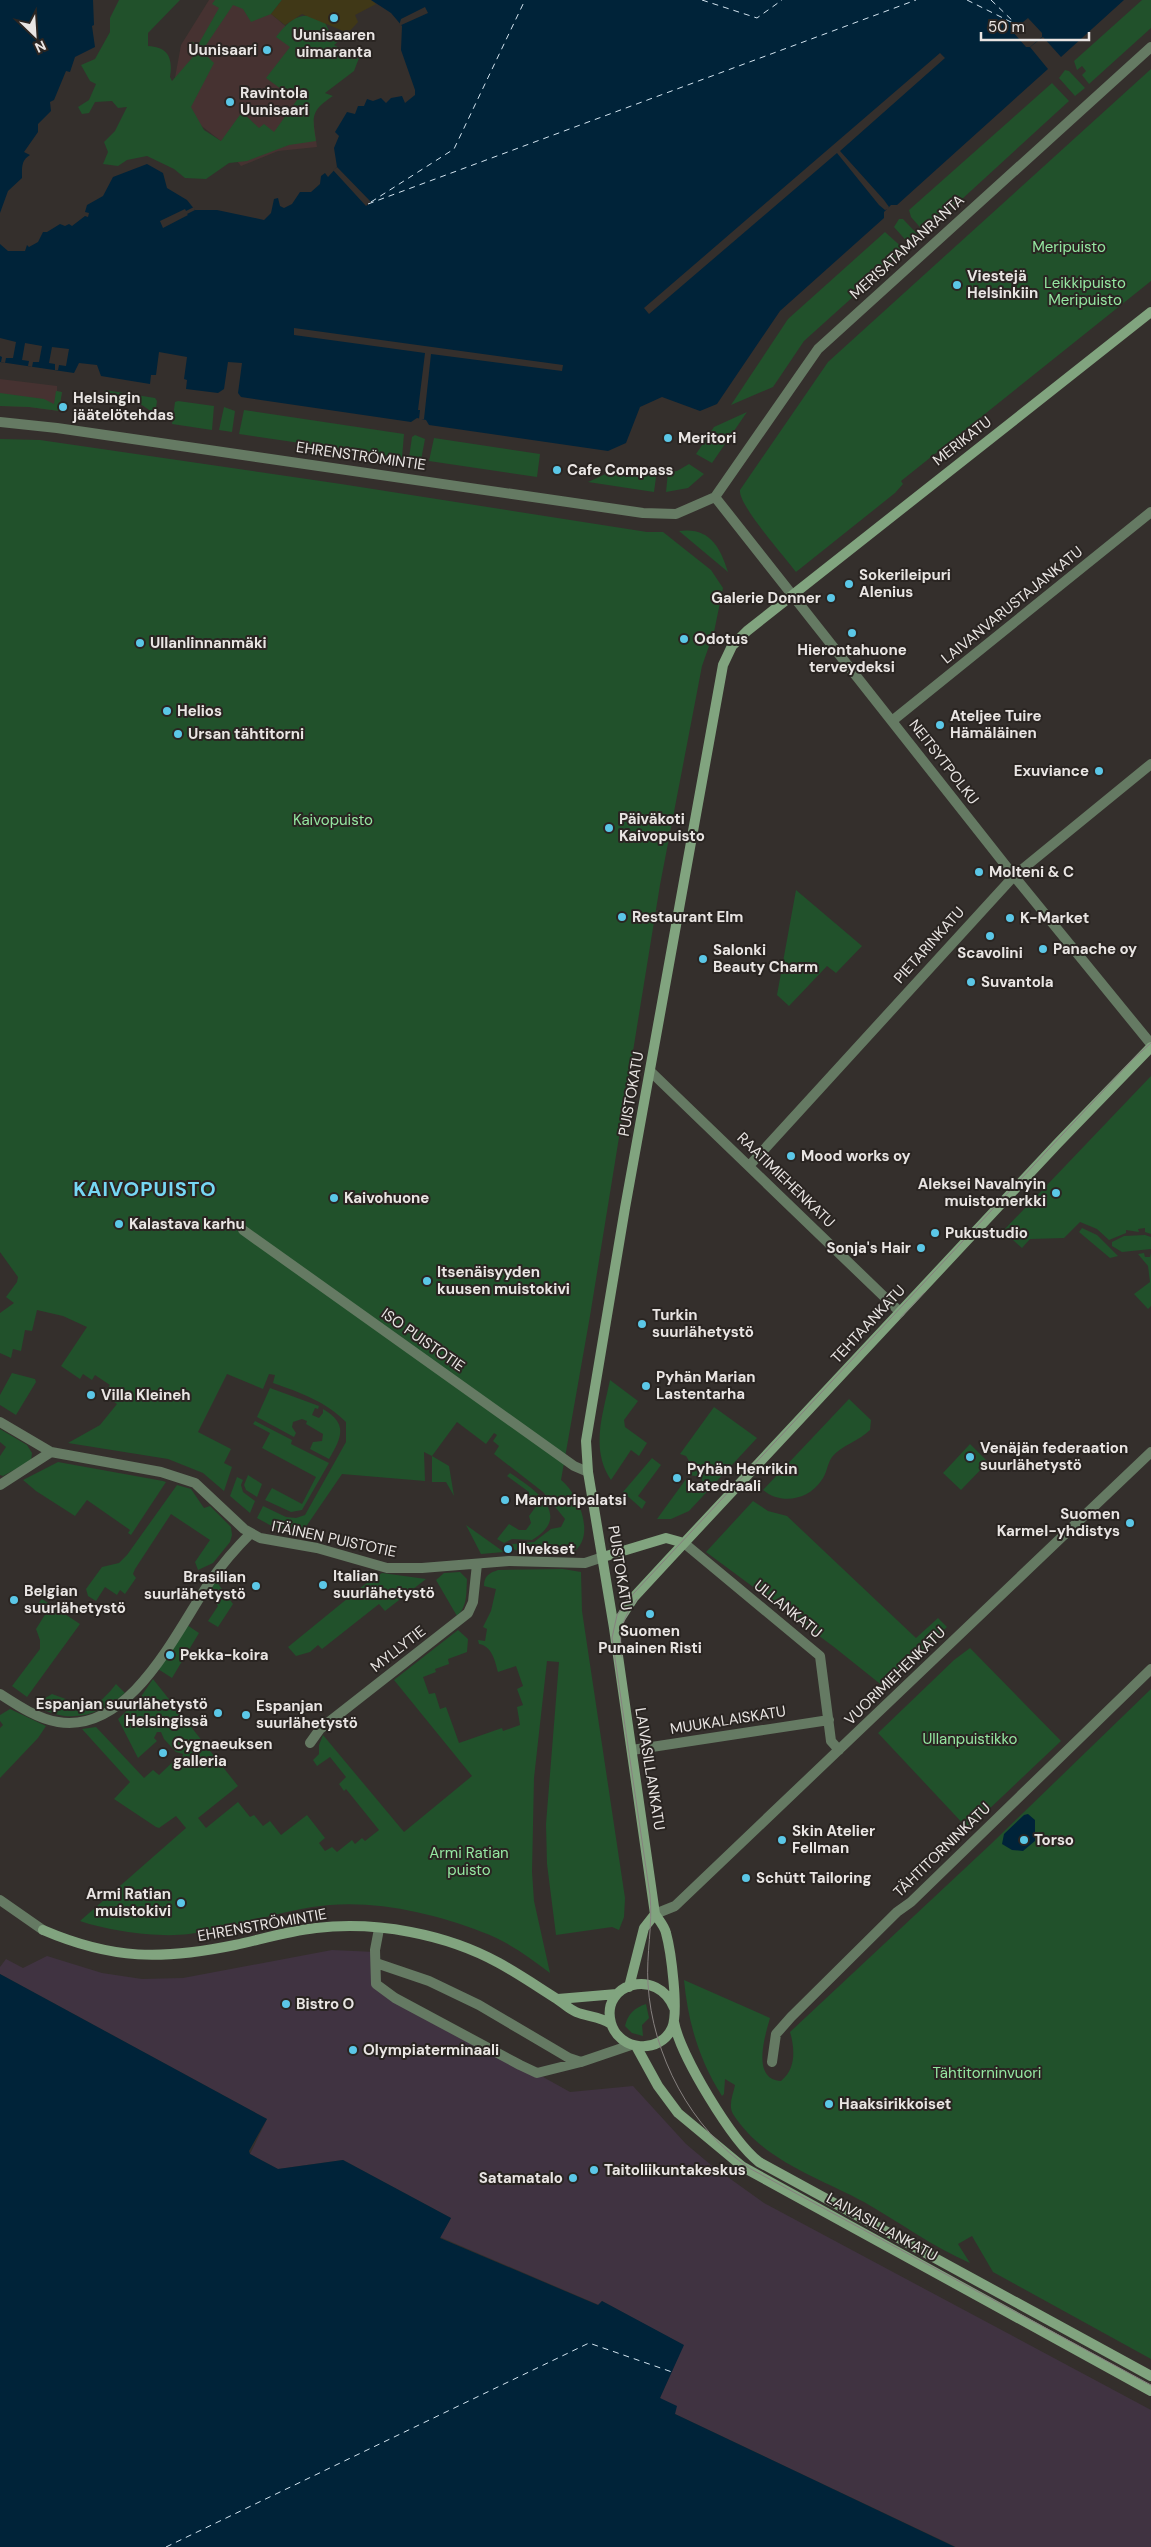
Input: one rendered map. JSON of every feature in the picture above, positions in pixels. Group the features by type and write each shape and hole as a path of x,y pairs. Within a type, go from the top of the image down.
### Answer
{"street":[{"name":"MERISATAMANRANTA","path":"715,497 818,349 1151,46"},
{"name":"MERIKATU","path":"791,594 1151,312"},
{"name":"EHRENSTRÖMINTIE","path":"0,422 25,423 660,515 685,512 715,497"},
{"name":"NEITSYTPOLKU","path":"715,497 1014,876 1151,1046"},
{"name":"LAIVANVARUSTAJANKATU","path":"892,721 1151,512"},
{"name":"PUISTOKATU","path":"614,1628 588,1472 586,1441 650,1071 724,666 732,646 791,594"},
{"name":"PIETARINKATU","path":"749,1166 1014,876 1151,764"},
{"name":"TEHTAANKATU","path":"614,1628 634,1597 1132,1064 1151,1046"},
{"name":"RAATIMIEHENKATU","path":"650,1071 900,1312"},
{"name":"ISO PUISTOTIE","path":"243,1230 574,1466 588,1472"},
{"name":"ITÄINEN PUISTOTIE","path":"0,1422 51,1452 161,1472 195,1483 250,1533 260,1538 317,1548 387,1568 422,1568 509,1561 585,1563 602,1557"},
{"path":"0,1485 51,1452"},
{"name":"VUORIMIEHENKATU","path":"655,1914 674,1906 1151,1452"},
{"path":"0,1694 38,1716 56,1722 92,1721 118,1707 138,1688 226,1559 250,1533"},
{"path":"602,1557 666,1538 684,1544"},
{"name":"ULLANKATU","path":"684,1544 820,1656 831,1741 839,1750"},
{"name":"MYLLYTIE","path":"310,1743 320,1729 468,1612 473,1602 476,1564"},
{"name":"LAIVASILLANKATU","path":"614,1628 655,1914 666,1931 674,2021 684,2052 722,2118 741,2145 759,2162 1151,2376"},
{"name":"TÄHTITORNINKATU","path":"772,2062 776,2034 791,2017 897,1912 911,1902 1151,1669"},
{"name":"MUUKALAISKATU","path":"632,1750 829,1720"},
{"name":"EHRENSTRÖMINTIE","path":"0,1900 43,1930 97,1950 157,1955 197,1952 316,1928 351,1926 434,1938 471,1949 499,1963 577,2012 596,2016 611,2024"},
{"path":"629,1986 644,1928 655,1914"},
{"path":"379,1929 375,1950 376,1984 395,1998 537,2073 634,2046 648,2046 660,2042 669,2033 674,2021"},
{"path":"376,1963 429,1981 479,2005 569,2058 581,2062"},
{"path":"558,1999 617,1994 629,1986 642,1983 655,1985 665,1992 674,2008"},
{"path":"611,2024 611,2006 617,1994"},
{"name":"LAIVASILLANKATU","path":"611,2024 621,2039 634,2046 658,2086 678,2113 743,2167 1151,2390"}],"shaded area":[{"path":"209,0 255,0 302,41 317,147 278,151 241,166 221,141 199,124 174,83 181,45"},
{"path":"0,379 57,386 57,391 62,392 59,411 0,406"},
{"name":"Olympiaterminaali","path":"332,1950 375,1952 376,1984 570,2092 633,2086 686,2144 711,2165 764,2203 1151,2410 1151,2547 956,2547 675,2414 660,2398 683,2345 602,2301 599,2305 440,2237 451,2218 343,2160 278,2169 250,2154 267,2119 0,1974 0,1967 6,1959 23,1968 47,1956 102,1973 142,1979 183,1978"}],"green space":[{"path":"119,0 180,0 148,33 148,46 161,49 168,55 172,81 199,50 191,41 198,45 219,8 212,4 215,0 282,0 271,14 251,22 243,9 233,5 202,51 214,63 191,107 204,130 221,141 242,112 259,128 264,124 274,132 302,93 288,94 266,78 290,47 276,37 291,21 301,16 322,16 330,33 338,36 340,40 334,45 359,58 354,71 325,93 333,96 320,106 315,114 316,141 289,145 247,161 229,163 206,179 185,178 174,169 147,156 127,160 118,166 103,164 108,152 104,142 115,131 127,107 118,108 112,101 95,102 89,113 82,114 78,107 89,100 96,84 90,81 81,65 95,59 110,32 110,18"},
{"path":"1142,0 1151,0 1151,28 1089,84 1082,75 1086,71 1082,66 1077,70 1074,61"},
{"name":"Meripuisto","path":"1151,69 1151,281 901,481 903,484 895,493 796,572 754,519 741,497 740,490 828,362"},
{"path":"1065,70 1069,71 1085,88 1075,96 1059,78"},
{"path":"1052,83 1069,101 925,233 911,217 909,210"},
{"path":"899,219 903,219 920,237 910,245 894,227"},
{"path":"885,232 905,250 804,341 773,387 731,405 788,319"},
{"path":"105,390 155,398 157,401 155,414 136,401 101,399"},
{"path":"56,391 62,392 59,411 0,406 0,393 44,399 54,404"},
{"path":"175,402 214,406 212,430 172,424"},
{"path":"224,407 235,411 232,432 219,430"},
{"path":"244,410 404,434 402,458 239,434"},
{"path":"747,412 712,463 696,454 714,427"},
{"path":"415,435 425,439 421,460 409,458 412,437"},
{"path":"434,438 540,454 537,477 429,461"},
{"name":"Kaivopuisto","path":"0,439 40,440 341,484 647,532 663,532 711,570 723,588 714,632 702,666 660,885 590,1316 561,1480 574,1495 583,1516 583,1537 579,1546 572,1553 518,1551 507,1546 534,1542 551,1529 561,1527 565,1519 543,1492 494,1454 499,1446 493,1441 497,1435 494,1433 486,1444 457,1422 432,1456 424,1452 425,1481 342,1474 301,1534 279,1530 257,1518 263,1506 286,1517 296,1518 305,1515 346,1442 346,1422 330,1408 303,1394 273,1383 275,1375 269,1374 263,1389 227,1374 198,1432 231,1449 224,1463 232,1467 224,1491 203,1473 168,1459 68,1443 100,1425 117,1404 110,1399 113,1394 107,1389 110,1385 95,1375 92,1380 83,1374 80,1379 61,1366 87,1327 63,1316 37,1310 32,1331 25,1330 21,1351 13,1349 11,1358 0,1353 0,1313 14,1303 6,1297 17,1282 18,1277 0,1252"},
{"path":"689,464 704,474 688,488 666,492 668,472 677,471"},
{"path":"623,466 657,470 654,492 588,482"},
{"path":"679,531 698,532 712,540 721,554 728,572"},
{"path":"796,890 862,946 836,973 827,966 789,1006 777,995"},
{"path":"1151,1076 1151,1234 1145,1232 1145,1228 1138,1229 1139,1232 1126,1230 1126,1233 1109,1240 1097,1229 1080,1222 1064,1238 1030,1239 1022,1248 1003,1231"},
{"path":"1082,1228 1097,1235 1118,1256 1110,1258 1079,1232"},
{"path":"1145,1235 1151,1237 1151,1249 1122,1252 1112,1246 1112,1242 1124,1236"},
{"path":"1144,1253 1145,1257 1150,1257 1151,1253 1151,1306 1148,1309 1134,1294 1150,1282 1148,1266 1138,1254"},
{"path":"12,1373 35,1379 36,1382 16,1415 0,1405 0,1395"},
{"path":"610,1380 638,1401 624,1420 625,1427 647,1443 639,1456 631,1450 611,1480 601,1456 600,1444 602,1418"},
{"path":"270,1388 319,1406 318,1409 315,1408 312,1415 319,1418 323,1413 323,1409 337,1420 340,1432 339,1438 329,1459 310,1449 313,1442 322,1441 323,1434 306,1424 307,1421 302,1419 293,1422 292,1427 296,1433 294,1437 257,1417"},
{"path":"849,1399 871,1420 870,1430 832,1457 823,1478 809,1493 786,1499 770,1495 763,1490"},
{"path":"714,1407 757,1438 689,1511 671,1519 657,1519 686,1479 689,1481 689,1488 694,1492 701,1491 704,1486 701,1477 689,1475 691,1472 686,1469 689,1461 686,1456 680,1454"},
{"path":"255,1421 292,1440 291,1444 329,1463 302,1510 291,1512 265,1500 272,1488 302,1504 316,1477 262,1448 270,1433 253,1424"},
{"path":"0,1429 27,1445 32,1453 31,1461 3,1476 0,1475 0,1456 6,1447 0,1442"},
{"path":"970,1444 988,1462 961,1490 943,1473"},
{"path":"432,1456 449,1466 454,1496 446,1482 432,1482"},
{"path":"652,1458 661,1465 638,1496 646,1502 642,1509 623,1492"},
{"path":"58,1462 166,1482 131,1535 128,1533 130,1530 87,1500 75,1516 36,1491 23,1480"},
{"path":"510,1473 539,1495 546,1503 550,1512 550,1521 544,1531 532,1540 512,1539 504,1543 497,1539 509,1524 519,1530 526,1530 531,1523 529,1516 537,1505 526,1497 529,1492 507,1476"},
{"path":"248,1475 262,1484 257,1497 246,1490 244,1485"},
{"path":"237,1477 243,1480 241,1485 243,1492 255,1501 250,1513 230,1496"},
{"path":"177,1485 191,1489 204,1508 210,1506 231,1527 232,1535 230,1542 213,1563 198,1570 195,1562 210,1540 171,1514 135,1569 133,1574 136,1578 125,1594 120,1590 117,1595 105,1587 96,1601 88,1596 86,1589 102,1567 119,1563 127,1555"},
{"path":"753,1501 768,1511 787,1516 916,1638 938,1618 947,1627 884,1687 834,1647 706,1552"},
{"path":"466,1525 504,1552 481,1554"},
{"name":"Armi Ratian puisto","path":"563,1569 581,1572 582,1611 625,1898 624,1917 619,1930 612,1927 556,1935 547,1864 546,1824 559,1662 547,1661 534,1778 532,1872 534,1901 550,1973 518,1950 491,1936 427,1914 388,1907 349,1904 312,1907 224,1928 177,1935 134,1933 80,1921 186,1828 176,1816 159,1828 156,1827 114,1799 130,1782 82,1729 96,1727 144,1778 153,1770 159,1775 177,1758 182,1757 183,1754 176,1752 164,1739 161,1732 157,1732 154,1738 157,1741 138,1758 118,1719 140,1698 153,1679 238,1786 198,1818 206,1828 238,1802 250,1817 254,1815 263,1826 270,1821 281,1835 307,1815 325,1838 319,1843 325,1851 332,1847 337,1852 352,1840 355,1844 362,1838 365,1841 379,1830 346,1789 344,1791 339,1784 346,1777 330,1757 317,1766 313,1760 319,1754 319,1745 323,1735 404,1832 472,1776 394,1680 458,1630 468,1639 467,1652 448,1659 449,1664 435,1669 436,1672 423,1677 429,1694 435,1693 440,1709 446,1707 459,1743 502,1728 503,1731 520,1725 517,1707 523,1705 517,1689 523,1686 516,1666 498,1672 490,1651 479,1644 478,1640 485,1641 487,1629 483,1627 491,1611 496,1589 484,1586 485,1580 486,1577 498,1570"},
{"path":"460,1572 467,1579 466,1594 463,1608 457,1616 436,1580 444,1573"},
{"path":"382,1573 426,1579 385,1611 379,1604 322,1649 318,1645 310,1652 296,1656 288,1647 364,1585"},
{"path":"216,1581 233,1604 218,1627 208,1621 218,1606 209,1591"},
{"path":"42,1599 80,1624 27,1697 12,1686 40,1649 40,1640 36,1629 46,1613 36,1606"},
{"path":"187,1625 199,1633 172,1678 158,1669"},
{"name":"Ullanpuistikko","path":"970,1648 1061,1741 968,1829 878,1733 954,1660"},
{"path":"116,1684 125,1693 95,1712 84,1715 62,1716 39,1707 42,1700 52,1694 80,1705 93,1705 107,1695"},
{"name":"Tähtitorninvuori","path":"1151,1689 1151,2359 993,2272 972,2236 958,2244 970,2263 929,2242 864,2202 792,2166 760,2144 745,2130 733,2114 731,2100 735,2085 725,2079 724,2094 722,2096 707,2069 688,2011 684,1980 770,2018 763,2045 763,2065 766,2073 772,2078 781,2081 792,2065 793,2045 790,2032 992,1843"},
{"path":"10,1709 46,1726 38,1738 0,1778 0,1728 3,1725 0,1721 0,1715"},
{"path":"646,2004 649,2018 642,2025 643,2036 632,2033 625,2026 628,2018 638,2007"}],"sand":[{"name":"Uunisaaren uimaranta","path":"282,0 371,0 376,4 355,15 358,22 348,33 302,14 285,25 271,14"}],"water":[{"path":"0,0 93,0 94,25 92,26 95,47 75,57 70,72 66,71 54,100 50,102 51,111 38,124 38,132 24,152 30,155 24,162 22,178 8,191 0,213"},
{"path":"371,0 1124,0 1061,57 1043,37 1030,47 1048,69 897,205 891,205 884,212 884,218 780,311 717,404 700,411 662,397 640,407 626,443 608,451 429,425 426,420 417,418 411,422 241,397 238,393 242,363 228,362 224,389 218,393 186,389 187,380 184,379 187,357 159,352 156,375 151,375 150,384 101,376 97,365 79,363 74,373 0,362 0,244 8,251 25,251 27,245 29,247 38,242 43,232 47,232 60,224 72,226 85,216 88,217 89,213 85,212 87,205 103,196 113,177 147,164 163,173 167,188 187,200 195,210 217,210 264,220 271,213 274,199 278,198 280,206 284,208 292,204 300,192 311,192 320,184 321,176 325,173 328,177 337,167 334,148 339,136 335,132 347,112 355,114 358,106 364,106 367,99 373,101 381,98 386,103 391,98 402,96 405,103 415,95 401,50 402,26 391,13"},
{"path":"1028,1814 1035,1820 1035,1841 1023,1851 1012,1850 1002,1844 1004,1834 1024,1815"},
{"path":"0,1974 267,2119 249,2151 250,2154 278,2169 343,2160 451,2218 440,2238 598,2305 602,2301 684,2345 660,2398 677,2406 675,2414 955,2547 0,2547"}],"pier":[{"path":"425,7 428,13 399,26 401,19"},
{"path":"1028,18 1042,33 1042,37 1030,47 1026,47 1012,31"},
{"path":"940,53 945,58 840,151 884,200 889,207 888,209 885,210 879,205 837,153 649,314 644,308"},
{"path":"337,167 371,202 366,206 333,170"},
{"path":"194,207 195,210 188,215 163,228 160,221 185,209 186,211"},
{"path":"294,328 563,365 562,371 431,354 424,419 419,419 420,410 418,410 425,353 294,335"},
{"path":"0,338 16,342 13,358 6,358 5,363 1,362"},
{"path":"25,343 42,346 39,362 33,362 32,367 28,366 29,361 22,360"},
{"path":"52,347 69,349 66,366 59,365 58,370 55,370 55,364 49,363"}],"ferry route":[{"path":"371,202 454,149 525,0"},
{"path":"702,0 757,18 782,0"},
{"path":"368,204 916,0"},
{"path":"967,0 1019,26"},
{"path":"991,0 1016,24"},
{"path":"166,2547 589,2343 672,2372"}],"tram line":[{"path":"1151,1043 1133,1059 634,1593 617,1615 612,1638 650,1895 648,1984 651,2010 657,2037 667,2063 693,2112 730,2153 751,2169 1151,2385"},
{"path":"900,1318 924,1293"},
{"path":"622,1657 622,1627 637,1599"}],"place":[{"name":"Uunisaaren uimaranta","path":"334,18"},
{"name":"Uunisaari","path":"267,50"},
{"name":"Ravintola Uunisaari","path":"230,102"},
{"name":"Viestejä Helsinkiin","path":"957,285"},
{"name":"Helsingin jäätelötehdas","path":"63,407"},
{"name":"Meritori","path":"668,438"},
{"name":"Cafe Compass","path":"557,470"},
{"name":"Sokerileipuri Alenius","path":"849,584"},
{"name":"Galerie Donner","path":"831,598"},
{"name":"Hierontahuone terveydeksi","path":"852,633"},
{"name":"Odotus","path":"684,639"},
{"name":"Ullanlinnanmäki","path":"140,643"},
{"name":"Helios","path":"167,711"},
{"name":"Ateljee Tuire Hämäläinen","path":"940,725"},
{"name":"Ursan tähtitorni","path":"178,734"},
{"name":"Exuviance","path":"1099,771"},
{"name":"Päiväkoti Kaivopuisto","path":"609,828"},
{"name":"Molteni & C","path":"979,872"},
{"name":"Restaurant Elm","path":"622,917"},
{"name":"K-Market","path":"1010,918"},
{"name":"Scavolini","path":"990,936"},
{"name":"Panache oy","path":"1043,949"},
{"name":"Salonki Beauty Charm","path":"703,959"},
{"name":"Suvantola","path":"971,982"},
{"name":"Mood works oy","path":"791,1156"},
{"name":"Aleksei Navalnyin muistomerkki","path":"1056,1193"},
{"name":"Kaivohuone","path":"334,1198"},
{"name":"Kalastava karhu","path":"119,1224"},
{"name":"Pukustudio","path":"935,1233"},
{"name":"Sonja's Hair","path":"921,1248"},
{"name":"Itsenäisyyden kuusen muistokivi","path":"427,1281"},
{"name":"Turkin suurlähetystö","path":"642,1324"},
{"name":"Pyhän Marian Lastentarha","path":"646,1386"},
{"name":"Villa Kleineh","path":"91,1395"},
{"name":"Venäjän federaation suurlähetystö","path":"970,1457"},
{"name":"Pyhän Henrikin katedraali","path":"677,1478"},
{"name":"Marmoripalatsi","path":"505,1500"},
{"name":"Suomen Karmel-yhdistys","path":"1130,1523"},
{"name":"Ilvekset","path":"508,1549"},
{"name":"Italian suurlähetystö","path":"323,1585"},
{"name":"Brasilian suurlähetystö","path":"256,1586"},
{"name":"Belgian suurlähetystö","path":"14,1600"},
{"name":"Suomen Punainen Risti","path":"650,1614"},
{"name":"Pekka-koira","path":"170,1655"},
{"name":"Espanjan suurlähetystö Helsingissä","path":"218,1713"},
{"name":"Espanjan suurlähetystö","path":"246,1715"},
{"name":"Cygnaeuksen galleria","path":"163,1753"},
{"name":"Skin Atelier Fellman","path":"782,1840"},
{"name":"Torso","path":"1024,1840"},
{"name":"Schütt Tailoring","path":"746,1878"},
{"name":"Armi Ratian muistokivi","path":"181,1903"},
{"name":"Bistro O","path":"286,2004"},
{"name":"Olympiaterminaali","path":"353,2050"},
{"name":"Haaksirikkoiset","path":"829,2104"},
{"name":"Taitoliikuntakeskus","path":"594,2170"},
{"name":"Satamatalo","path":"573,2178"}],"district":[{"name":"KAIVOPUISTO","path":"145,1189"}],"park label":[{"name":"Leikkipuisto Meripuisto","path":"1085,292"}]}
